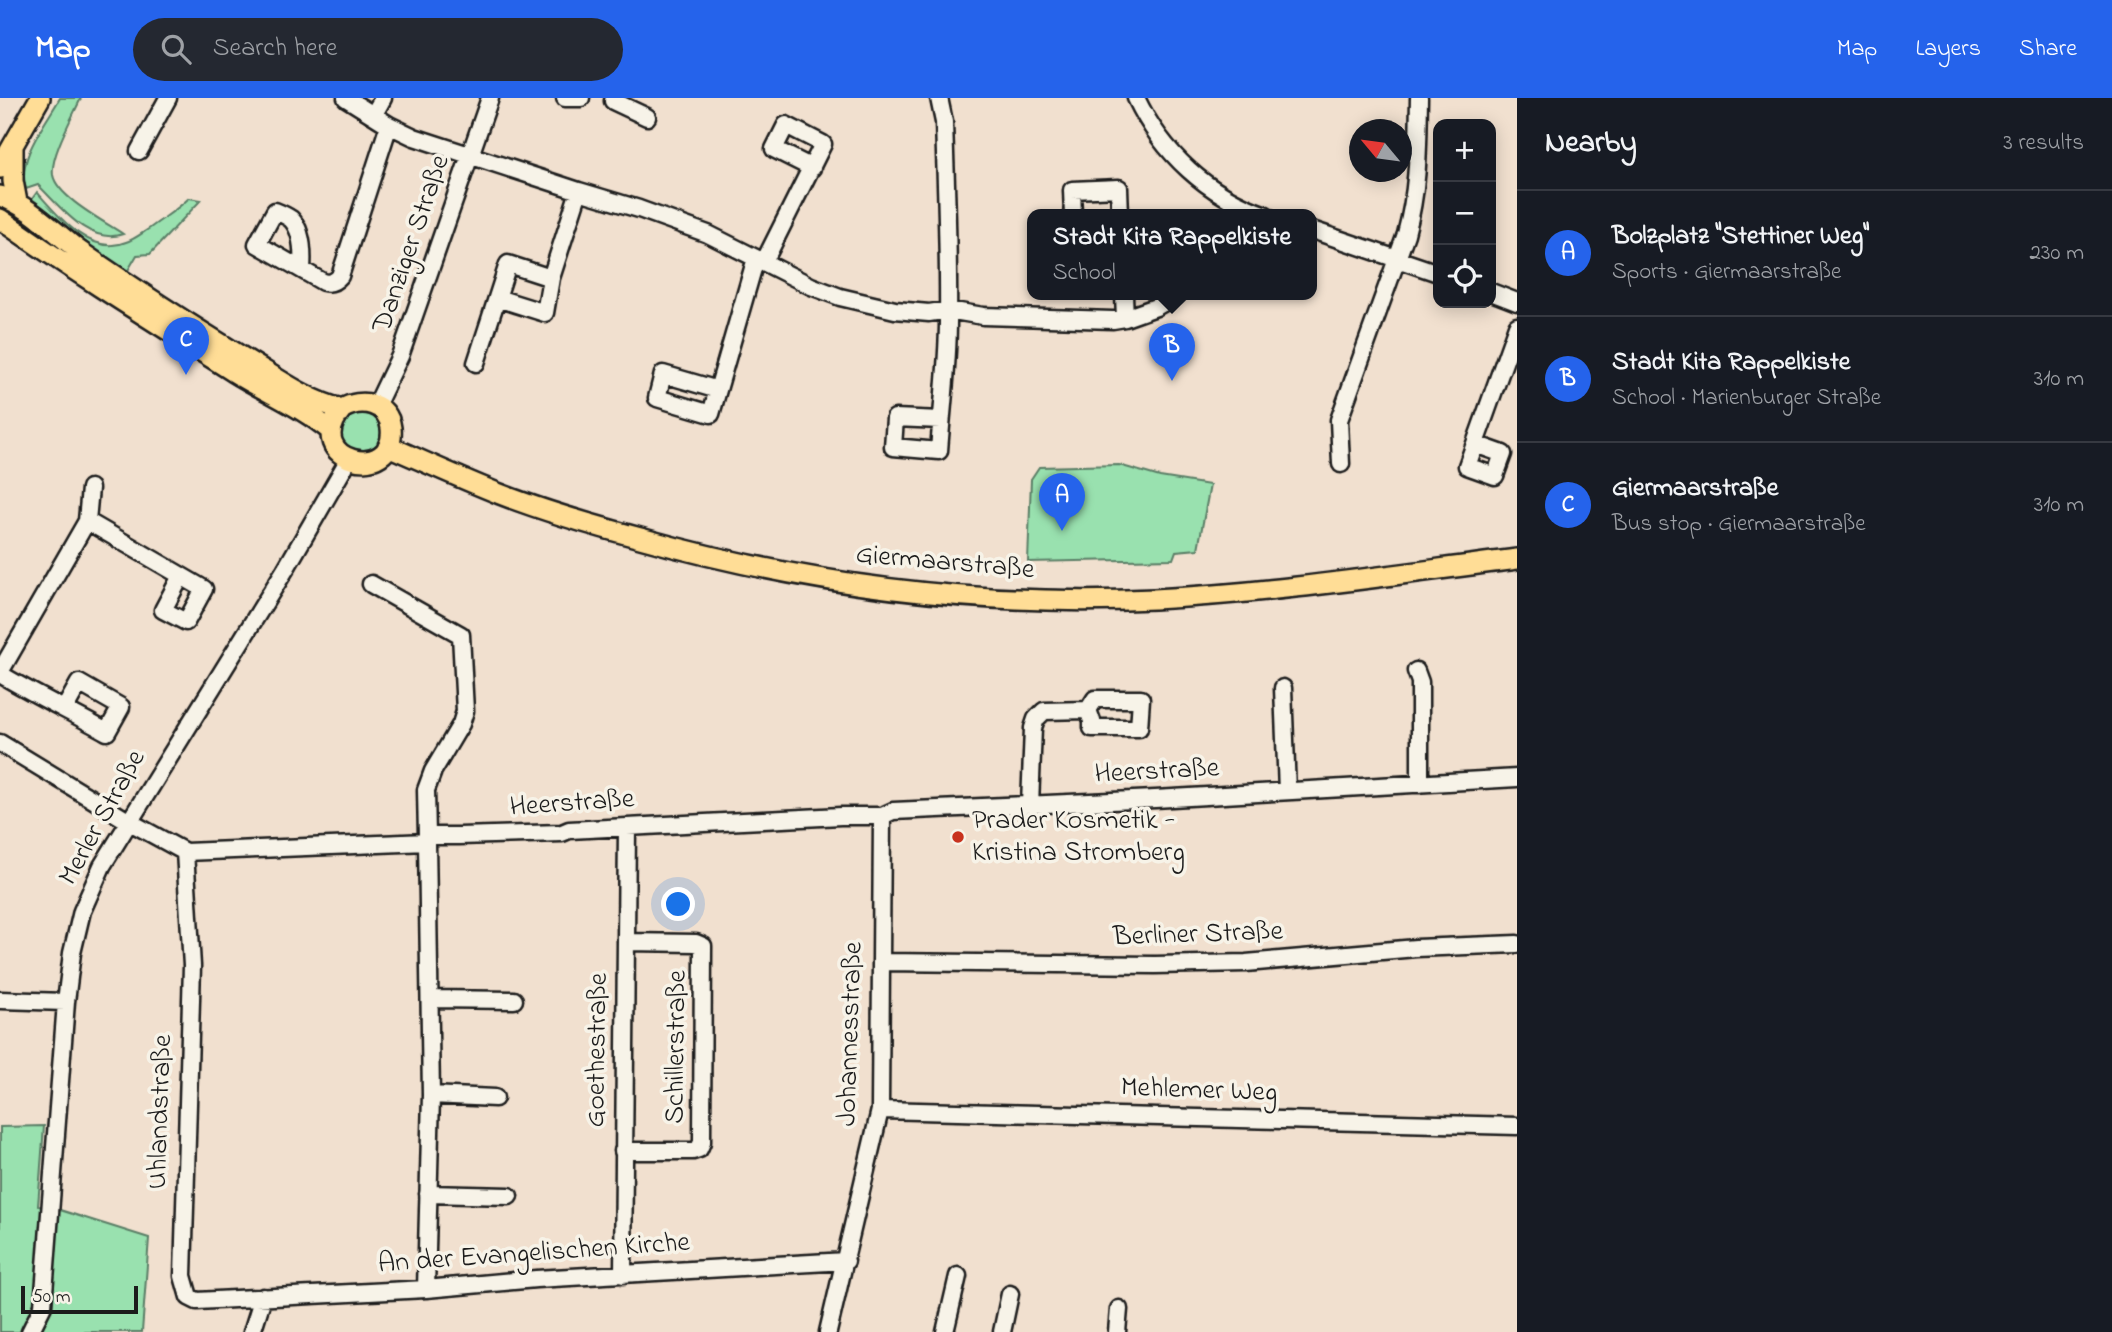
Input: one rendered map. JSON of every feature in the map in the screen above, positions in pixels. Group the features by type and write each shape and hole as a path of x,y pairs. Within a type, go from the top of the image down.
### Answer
{"main road":[{"path":"0,168 40,98"},
{"path":"13,146 13,181 9,199 164,309 280,380 328,405 342,409"},
{"path":"0,219 128,305 253,384 320,421 331,431"},
{"path":"0,239 25,237"},
{"path":"365,401 376,405 385,413 390,424 388,446 371,460 360,462 349,459 339,452 333,442 331,431 334,418 342,409 353,403 365,401"},
{"name":"Giermaarstraße","path":"388,446 501,494 596,526 732,562 794,575 890,589 1023,600 1153,599 1517,559"}],"street":[{"path":"139,151 168,98"},
{"path":"346,98 414,137 639,209 708,234 811,286 840,297 895,310 929,313 948,310 983,316 1090,321 1125,318 1168,300"},
{"path":"374,114 383,98"},
{"name":"Danziger Straße","path":"376,405 400,356 490,98"},
{"path":"565,98 581,98"},
{"path":"939,98 944,122 948,250 948,310 941,420"},
{"path":"1136,98 1151,128 1175,158 1240,209"},
{"path":"1341,464 1339,421 1406,234 1417,183 1419,98"},
{"path":"612,99 647,117"},
{"path":"302,269 327,284 340,276 389,125"},
{"path":"718,390 760,260 812,168"},
{"path":"1073,209 1072,190 1119,188 1120,209"},
{"path":"497,298 545,313 551,278 579,191"},
{"path":"1317,232 1433,271"},
{"path":"476,363 508,264 551,278"},
{"path":"1496,294 1517,302"},
{"path":"1124,300 1125,318"},
{"path":"1475,444 1517,326"},
{"name":"Merler Straße","path":"30,1332 43,1306 66,1002 72,953 82,911 102,866 128,821 285,570 349,459"},
{"path":"65,708 53,705 0,673 87,521 90,488"},
{"path":"87,521 181,576"},
{"path":"371,584 461,635 465,711 461,724 433,771 426,790 431,999 426,1289"},
{"path":"1416,671 1420,682 1420,785"},
{"path":"1283,688 1287,791"},
{"path":"1030,805 1033,728 1036,719 1044,711 1087,710"},
{"path":"0,743 128,821 185,852"},
{"name":"Heerstraße","path":"185,852 562,833 569,830 627,827 882,816 893,811 1517,778"},
{"name":"Johannesstraße","path":"828,1332 880,1110 882,816"},
{"name":"Goethestraße","path":"623,1275 627,827"},
{"name":"Uhlandstraße","path":"185,852 192,966 184,1287 189,1297 197,1301 262,1297"},
{"name":"Schillerstraße","path":"623,1151 693,1151 699,1149 702,1142 703,946 696,943 626,942"},
{"name":"Berliner Straße","path":"881,962 1194,964 1254,962 1416,948 1517,944"},
{"path":"431,999 514,1000"},
{"path":"0,1000 66,1002"},
{"path":"431,1095 495,1098"},
{"name":"Mehlemer Weg","path":"880,1110 1517,1126"},
{"path":"428,1194 509,1196"},
{"name":"An der Evangelischen Kirche","path":"262,1297 426,1289 536,1279 846,1261"},
{"path":"945,1332 958,1276"},
{"path":"1002,1332 1010,1294"},
{"path":"252,1332 262,1297"},
{"path":"1117,1332 1119,1309"}],"green space":[{"path":"60,98 81,98 55,157 53,175 56,183 72,200 123,234 110,236 87,229 76,222 38,185 26,189 25,166 29,154"},
{"path":"37,192 76,232 100,244 113,245 138,236 189,198 201,200 150,254 137,255 127,272 123,272 32,199"},
{"path":"361,412 375,418 381,432 375,446 361,452 347,446 341,432 347,418"},
{"path":"1119,465 1160,477 1210,485 1198,549 1176,551 1173,559 1028,562 1031,479 1039,467"},
{"path":"44,1126 38,1206 60,1210 149,1238 142,1332 0,1332 0,1127"}],"place":[{"name":"Giermaarstraße","path":"186,375"},
{"name":"Stadt Kita Rappelkiste","path":"1172,381"},
{"name":"Bolzplatz \"Stettiner Weg\"","path":"1062,531"},
{"name":"Prader Kosmetik - Kristina Stromberg","path":"958,837"}]}
